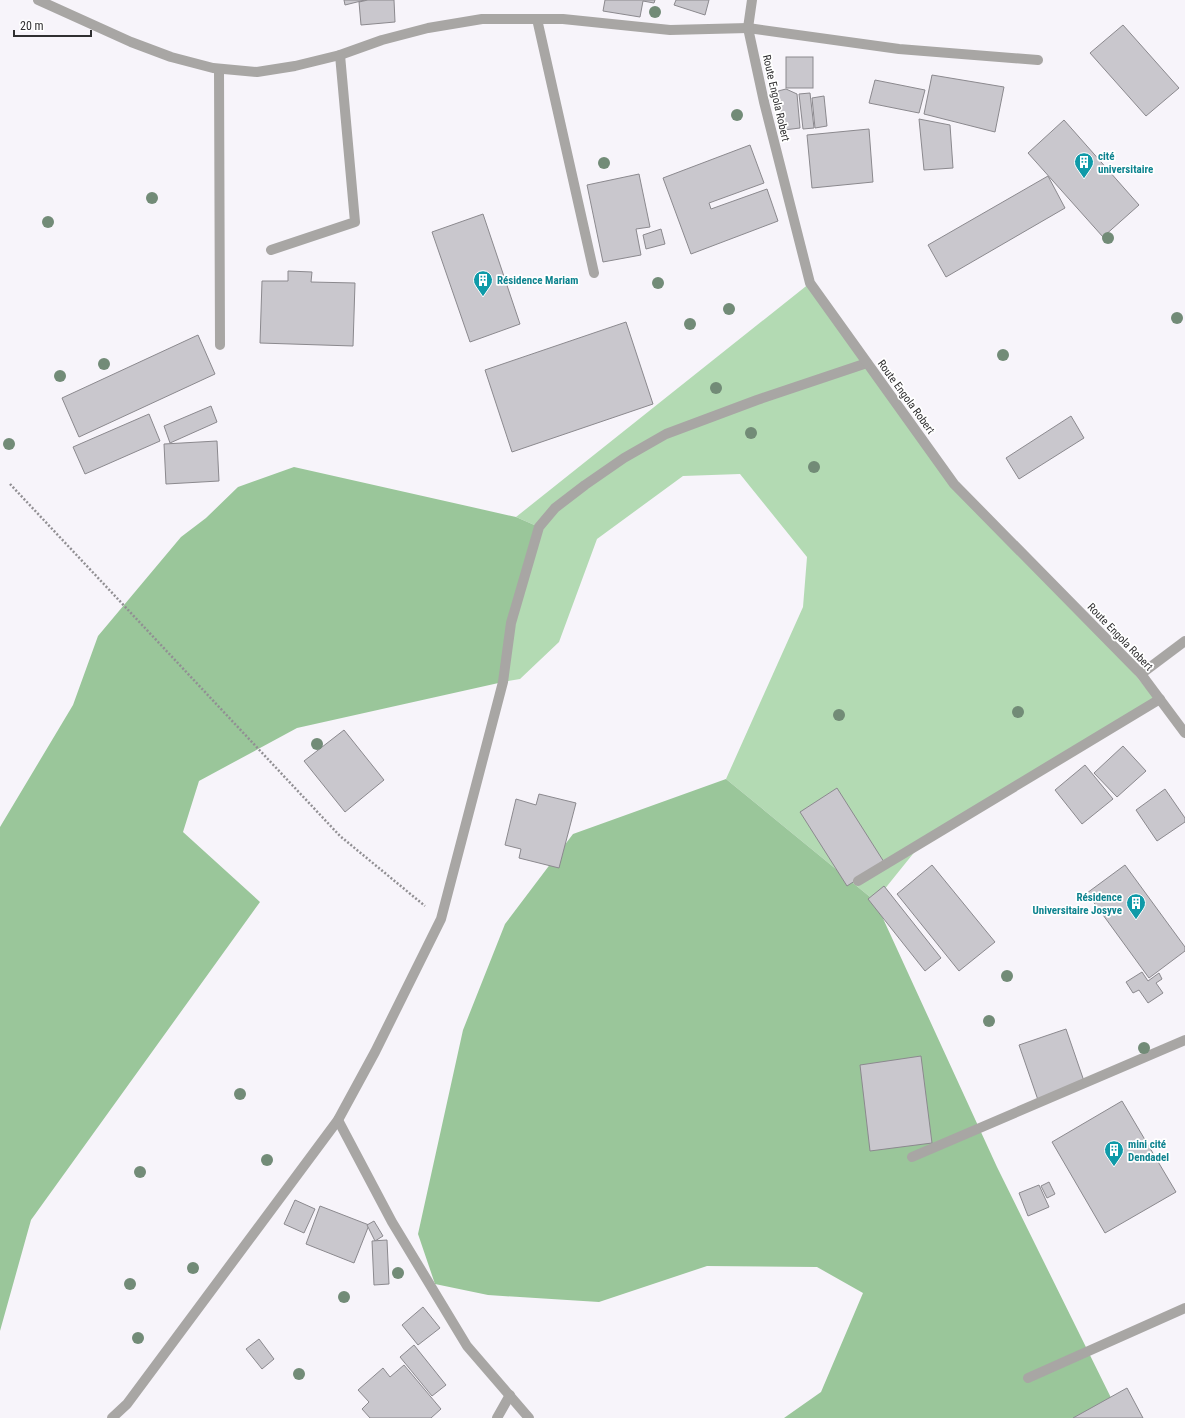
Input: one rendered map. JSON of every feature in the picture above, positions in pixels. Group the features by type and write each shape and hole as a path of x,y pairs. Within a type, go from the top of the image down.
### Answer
{"street":[{"path":"38,0 54,3 131,42 171,57 219,69 258,72 295,66 340,55 382,40 428,28 482,18 564,19 670,30 748,28 899,49 1038,60"},
{"name":"Route Engola Robert","path":"752,0 748,28 764,102 810,283 954,484 1141,674 1185,733"},
{"path":"537,19 594,274"},
{"path":"271,250 355,222 340,55"},
{"path":"219,69 220,345"},
{"path":"112,1418 127,1404 338,1120 375,1052 441,919 503,682 511,622 539,527 555,508 585,484 624,458 666,434 757,400 867,363"},
{"path":"1141,674 1185,641"},
{"path":"858,882 1160,699"},
{"path":"912,1157 1185,1040"},
{"path":"338,1120 392,1222 467,1346 529,1418"},
{"path":"1028,1378 1185,1308"},
{"path":"498,1418 510,1395"}],"path":[{"path":"10,484 340,836 441,919"}],"green space":[{"path":"810,283 954,484 1106,639 1154,698 929,834 875,901 726,779 803,607 807,557 740,474 683,476 597,539 559,642 520,679 503,682 511,623 539,527 516,517"},
{"path":"294,467 516,517 539,527 511,623 503,682 297,728 199,781 183,832 260,902 31,1220 0,1331 0,827 73,705 98,636 181,537 206,518 238,487"},
{"path":"726,779 875,901 997,1167 1121,1418 784,1418 821,1392 863,1293 817,1267 707,1266 599,1302 488,1295 435,1284 418,1234 463,1030 505,924 573,834"}],"building":[{"path":"344,0 365,0 345,5"},
{"path":"368,0 394,0 395,22 361,25 359,2"},
{"path":"605,0 655,0 654,3 643,1 640,17 603,11"},
{"path":"676,0 709,0 705,15 674,5"},
{"path":"1123,25 1179,88 1146,116 1090,53"},
{"path":"786,57 813,57 813,88 786,88"},
{"path":"932,75 1004,87 995,132 924,114"},
{"path":"875,80 925,90 919,113 869,103"},
{"path":"786,89 797,94 800,128 784,130 778,91"},
{"path":"810,93 814,128 803,129 799,94"},
{"path":"824,96 827,126 815,128 812,98"},
{"path":"919,119 950,125 953,168 924,170"},
{"name":"cité universitaire","path":"1064,120 1139,205 1103,237 1028,153"},
{"path":"869,129 873,182 812,188 807,135"},
{"path":"750,145 764,183 709,203 711,209 767,189 778,221 691,254 663,178"},
{"path":"639,174 650,227 636,229 641,255 603,262 587,185"},
{"path":"1048,176 1065,208 946,277 928,245"},
{"name":"Résidence Mariam","path":"483,214 520,324 470,342 432,232"},
{"path":"661,229 665,244 646,249 643,235"},
{"path":"288,271 312,272 311,282 355,283 353,346 260,343 262,281 288,281"},
{"path":"626,322 653,404 512,452 485,370"},
{"path":"198,335 215,374 79,437 62,398"},
{"path":"211,406 217,422 170,443 164,426"},
{"path":"149,414 160,441 85,474 73,447"},
{"path":"1071,416 1084,438 1019,479 1006,458"},
{"path":"217,441 219,481 166,484 164,444"},
{"path":"344,730 384,780 345,812 304,761"},
{"path":"1123,746 1146,771 1117,797 1094,773"},
{"path":"1085,765 1113,799 1082,824 1055,790"},
{"path":"837,788 884,862 847,886 800,812"},
{"path":"1165,789 1185,818 1185,822 1157,841 1136,810"},
{"path":"539,794 576,803 559,868 519,858 521,849 505,845 516,799 536,805"},
{"path":"932,865 995,942 959,971 897,894"},
{"name":"Résidence Universitaire Josyve","path":"1125,865 1185,947 1185,951 1149,978 1087,893"},
{"path":"884,886 941,958 925,971 868,899"},
{"path":"1142,972 1148,981 1159,973 1162,979 1156,983 1163,993 1148,1003 1139,990 1133,993 1126,982"},
{"path":"1066,1029 1085,1084 1038,1100 1019,1045"},
{"path":"921,1056 932,1143 870,1151 860,1065"},
{"name":"mini cité Dendadel","path":"1122,1101 1176,1192 1105,1233 1052,1142"},
{"path":"1049,1182 1055,1194 1047,1198 1041,1186"},
{"path":"1039,1185 1049,1207 1028,1216 1019,1193"},
{"path":"295,1200 315,1209 304,1233 284,1224"},
{"path":"320,1206 369,1225 354,1263 306,1244"},
{"path":"374,1221 383,1236 375,1241 367,1225"},
{"path":"387,1240 389,1284 374,1285 372,1241"},
{"path":"423,1307 440,1328 418,1345 402,1325"},
{"path":"259,1339 274,1359 262,1369 246,1349"},
{"path":"414,1345 446,1385 432,1396 400,1357"},
{"path":"404,1365 441,1409 431,1418 370,1418 362,1409 369,1402 358,1390 383,1368 390,1377"},
{"path":"1127,1388 1143,1418 1073,1418"}],"place":[{"name":"cité universitaire","path":"1084,179"},
{"name":"Résidence Mariam","path":"483,297"},
{"name":"Résidence Universitaire Josyve","path":"1136,920"},
{"name":"mini cité Dendadel","path":"1114,1167"}]}
